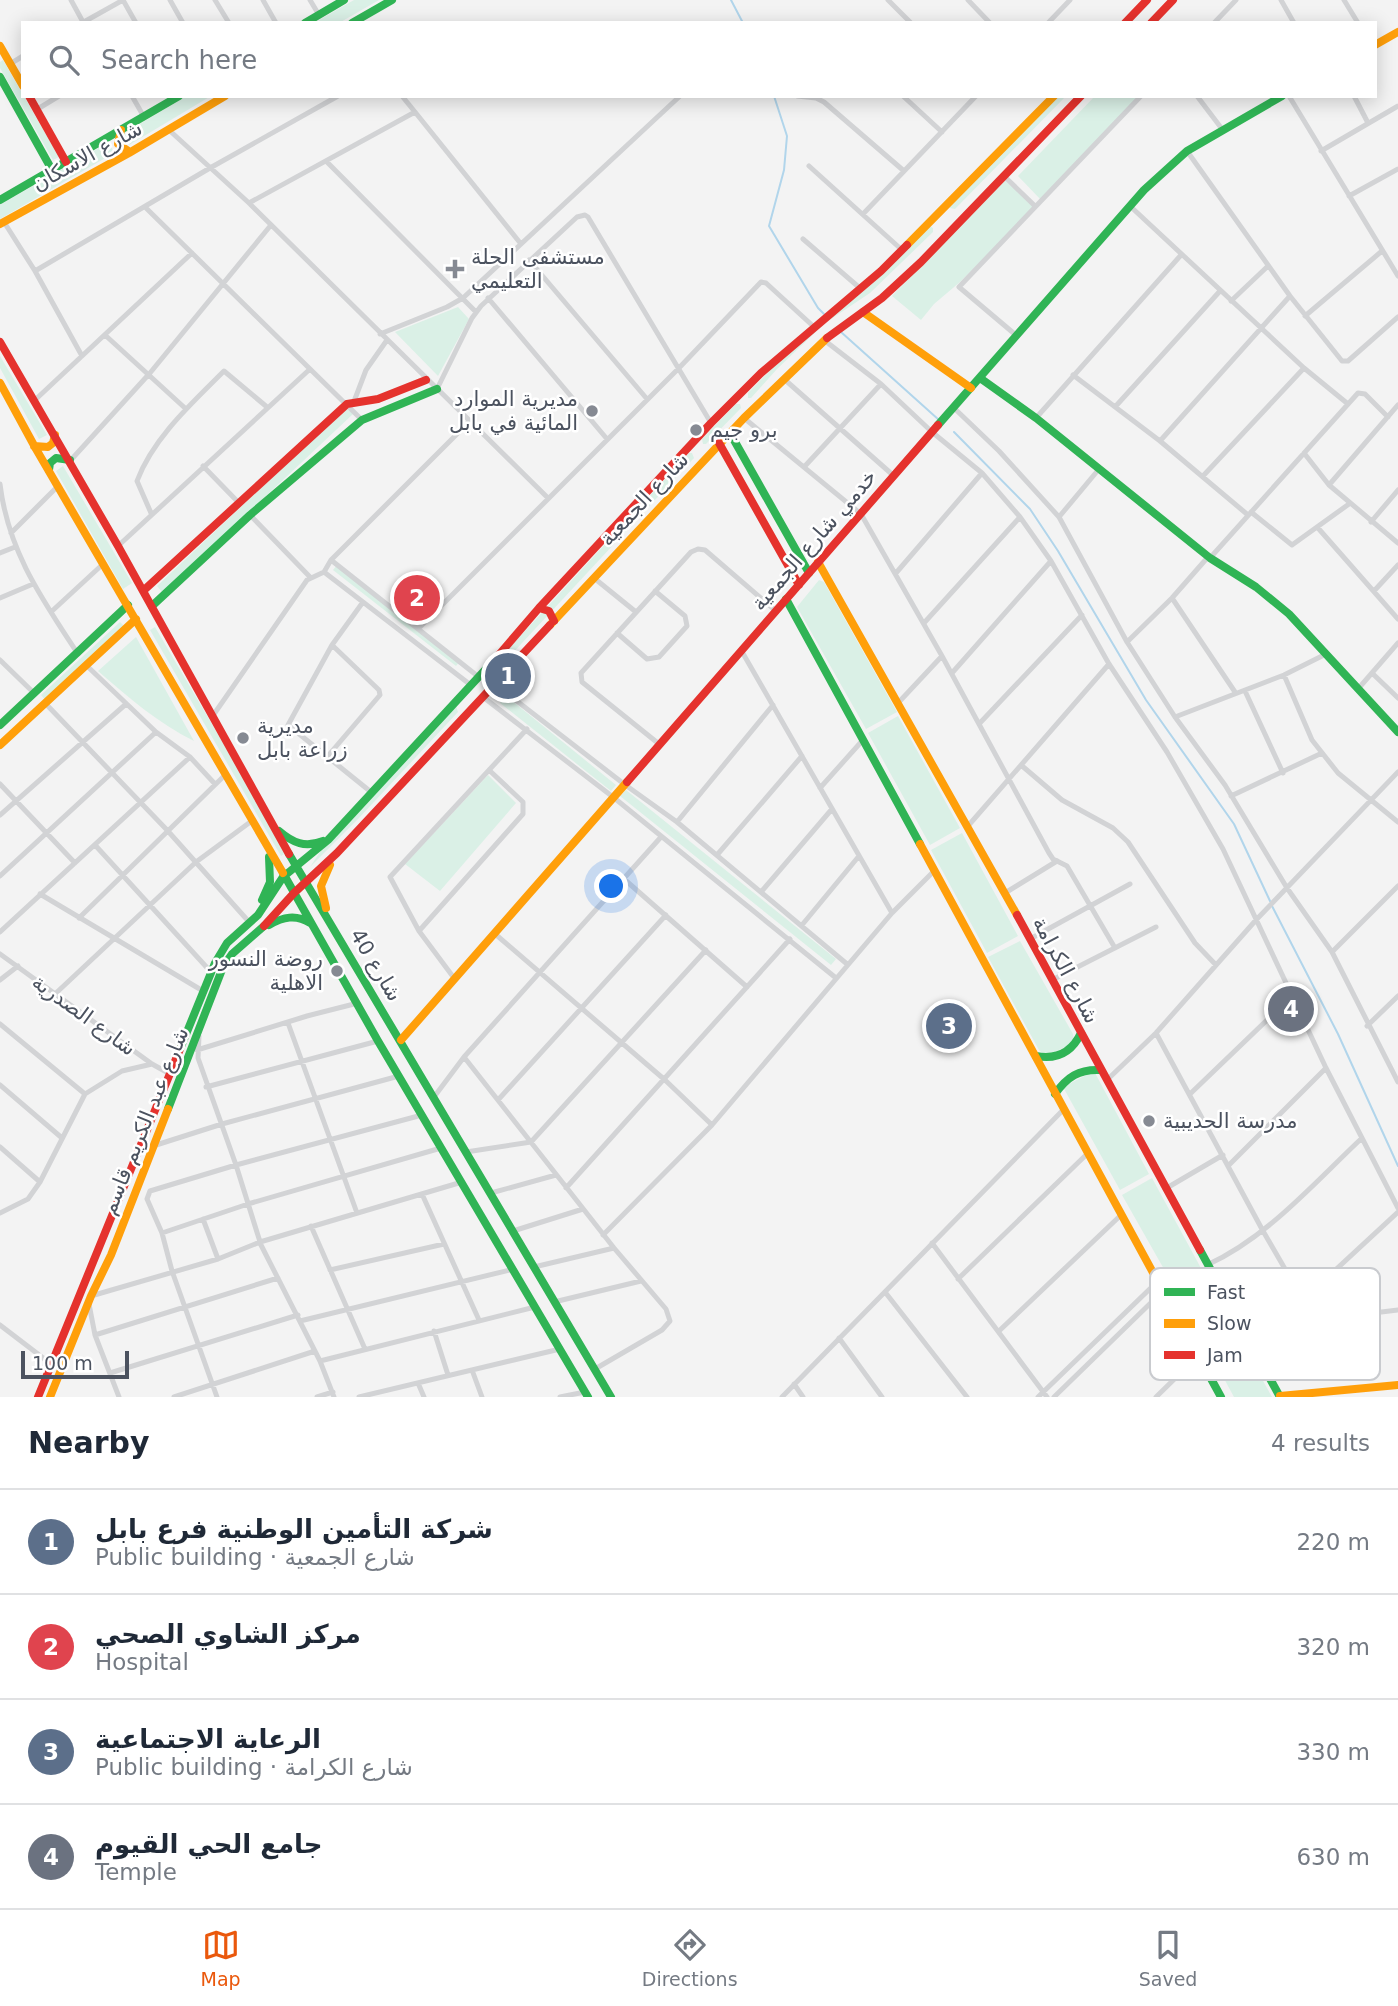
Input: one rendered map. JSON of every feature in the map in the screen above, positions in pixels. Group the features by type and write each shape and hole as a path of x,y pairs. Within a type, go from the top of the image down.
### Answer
{"main road":[{"path":"308,21 344,0"},
{"path":"355,21 392,0"},
{"path":"1127,21 1147,0"},
{"path":"1153,21 1173,0"},
{"path":"1377,44 1398,32"},
{"path":"1,50 21,83"},
{"path":"0,77 52,170"},
{"path":"30,98 66,162"},
{"name":"شارع الاسكان","path":"0,200 175,98"},
{"name":"شارع الاسكان","path":"2,223 222,98"},
{"name":"شارع الجمعية","path":"284,877 328,840 480,678 539,608 711,423 761,373 813,326 861,289 902,250 1052,98"},
{"name":"شارع الجمعية","path":"307,882 719,443 824,340 883,298 962,221 1079,98"},
{"name":"خدمي شارع الجمعية","path":"401,1040 1157,176 1186,151 1278,98"},
{"path":"121,130 117,143 130,152"},
{"path":"946,206 951,217 962,221"},
{"path":"928,224 939,229 942,241"},
{"path":"863,312 971,388"},
{"name":"شارع 40","path":"0,342 70,460 268,819 611,1397"},
{"path":"980,378 1036,418 1209,557 1256,587 1289,614 1398,732"},
{"path":"143,591 350,404 367,404 386,398 426,380"},
{"name":"شارع 40","path":"0,383 440,1148 586,1394"},
{"path":"152,606 250,515 362,420 437,389"},
{"path":"730,433 809,573"},
{"path":"34,446 43,449 48,447 54,442 55,435"},
{"path":"724,454 726,441 736,446"},
{"path":"719,443 799,585"},
{"path":"48,470 54,459 61,457 70,460"},
{"name":"شارع الكرامة","path":"818,562 1005,892 1209,1268"},
{"path":"565,580 570,590 580,594"},
{"path":"786,599 1151,1268"},
{"path":"0,725 128,605"},
{"path":"539,608 549,611 554,621"},
{"path":"0,745 136,619"},
{"path":"499,654 505,662 513,664"},
{"path":"491,665 502,665 504,674"},
{"path":"181,696 190,696 196,687"},
{"path":"32,696 42,706"},
{"path":"268,819 295,843 310,846 328,840"},
{"path":"258,915 272,873 269,855 259,833"},
{"path":"329,920 321,886 337,853"},
{"name":"شارع عبد الكريم قاسم","path":"37,1397 211,972 223,948 258,915 284,877"},
{"name":"شارع عبد الكريم قاسم","path":"50,1397 111,1255 223,967 232,954 307,882"},
{"path":"264,926 284,917 296,916 307,920 318,933"},
{"path":"1036,1056 1050,1059 1061,1055 1076,1046 1081,1033"},
{"path":"1055,1094 1064,1080 1076,1073 1087,1069 1100,1070"},
{"path":"515,1271 526,1273 533,1266"},
{"path":"528,1293 536,1284 545,1285"},
{"path":"1211,1380 1221,1397"},
{"name":"شارع الكرامة","path":"1270,1380 1280,1397"},
{"path":"1280,1397 1398,1385"}],"street":[{"path":"71,0 85,21"},
{"path":"88,21 123,0 135,21"},
{"path":"170,0 182,21"},
{"path":"215,0 228,21"},
{"path":"263,0 275,21"},
{"path":"310,0 319,15"},
{"path":"888,0 909,21"},
{"path":"968,0 988,21"},
{"path":"1057,0 1063,6"},
{"path":"1050,21 1070,0"},
{"path":"1216,21 1236,0"},
{"path":"1281,0 1293,21"},
{"path":"1345,0 1357,21"},
{"path":"10,64 21,58"},
{"path":"36,110 56,98"},
{"path":"133,98 144,117"},
{"path":"36,271 334,98"},
{"path":"404,98 521,244"},
{"path":"380,334 463,298 678,98"},
{"path":"816,98 904,171"},
{"path":"905,98 942,132"},
{"path":"863,214 974,98"},
{"path":"1017,336 960,287 1139,98"},
{"path":"1199,98 1222,129"},
{"path":"1290,98 1398,276"},
{"path":"1355,98 1368,123"},
{"path":"1321,151 1398,106"},
{"path":"250,203 415,112"},
{"path":"169,130 250,203 548,498"},
{"path":"1186,151 1305,316 1345,362 1398,317"},
{"path":"326,161 476,312"},
{"path":"808,166 902,250"},
{"path":"1349,196 1398,169"},
{"path":"1005,177 1035,206"},
{"path":"1130,206 1304,368 1348,404"},
{"path":"146,208 310,369 350,404 362,420"},
{"path":"437,389 476,312 488,298 578,217 587,216 711,423"},
{"path":"2,223 36,271 82,356"},
{"path":"70,460 150,373 271,225"},
{"path":"803,239 861,289"},
{"path":"1305,316 1382,251"},
{"path":"35,400 192,253"},
{"path":"1036,418 1181,255"},
{"path":"529,260 648,399"},
{"path":"1231,301 1268,266"},
{"path":"418,629 678,369 761,282 766,283 813,326"},
{"path":"1115,407 1220,291"},
{"path":"1160,441 1290,296"},
{"path":"488,298 607,439"},
{"path":"105,335 150,373 186,409"},
{"path":"350,404 366,370 387,340"},
{"path":"824,340 881,384 932,432 982,473 1020,517 1051,561 1109,664 1223,849 1326,1068 1398,1210 1337,1268"},
{"path":"1203,475 1304,368"},
{"path":"118,546 310,369"},
{"path":"151,513 137,481 144,463 186,409 224,371 267,407"},
{"path":"1073,375 1292,545 1349,504"},
{"path":"784,379 894,475"},
{"path":"805,466 881,384"},
{"path":"1126,642 1209,557 1358,393 1362,393 1388,417"},
{"path":"1329,485 1398,405"},
{"path":"954,408 999,451 1059,517 1126,642 1231,796 1287,888 1332,952 1367,1026 1398,1082"},
{"path":"744,418 861,513 952,673 1049,853 1068,866 1115,948"},
{"path":"212,717 310,577 324,572 331,560 469,422"},
{"path":"1304,453 1329,485 1398,543"},
{"path":"203,466 239,503"},
{"path":"1059,517 1099,469"},
{"path":"896,573 982,473"},
{"path":"0,484 1,502 15,547 33,584 78,654"},
{"path":"11,533 58,486"},
{"path":"1371,522 1398,490"},
{"path":"250,515 310,577"},
{"path":"924,623 1020,517"},
{"path":"1318,528 1398,619"},
{"path":"0,554 15,547"},
{"path":"659,744 582,682 581,673 691,552 698,549 705,550 776,611"},
{"path":"331,560 480,678"},
{"path":"952,673 1051,561"},
{"path":"51,612 103,564"},
{"path":"1374,591 1398,565"},
{"path":"324,572 472,686"},
{"path":"1392,572 1398,579"},
{"path":"594,578 636,612"},
{"path":"0,598 33,584"},
{"path":"617,634 648,659 659,657 687,626 687,621 685,616 655,592"},
{"path":"1171,597 1235,692"},
{"path":"363,602 332,645 288,725 371,792"},
{"path":"979,724 1082,615"},
{"path":"1358,689 1398,643"},
{"path":"327,757 380,692 332,645"},
{"path":"741,650 892,913"},
{"path":"1175,716 1284,675 1326,654"},
{"path":"899,702 942,656"},
{"path":"0,660 32,696"},
{"path":"968,826 1109,664"},
{"path":"86,665 156,732 190,757 215,784"},
{"path":"1372,673 1398,698"},
{"path":"1284,675 1312,740 1322,753 1338,773 1398,822"},
{"path":"495,684 677,822 847,964"},
{"path":"1245,691 1283,773"},
{"path":"483,697 527,729 835,978"},
{"path":"0,815 126,704"},
{"path":"677,822 773,705"},
{"path":"42,706 83,742 250,923"},
{"path":"454,978 419,931 391,880 391,874 527,729"},
{"path":"0,876 156,732"},
{"path":"820,788 862,741"},
{"path":"1231,796 1322,753"},
{"path":"717,855 802,755"},
{"path":"0,932 190,757"},
{"path":"1021,765 1062,800 1113,828 1128,842 1195,943 1216,965"},
{"path":"419,931 523,814 523,802 489,770"},
{"path":"1106,1081 1156,1033 1256,920 1398,772"},
{"path":"79,918 225,775"},
{"path":"0,784 75,863"},
{"path":"761,892 832,809"},
{"path":"55,994 196,862 253,820"},
{"path":"435,1097 464,1057 661,837"},
{"path":"95,845 211,972"},
{"path":"802,925 859,856"},
{"path":"1005,892 1057,861"},
{"path":"603,1235 712,1125 847,964 934,871"},
{"path":"624,879 747,987"},
{"path":"1030,939 1130,884"},
{"path":"1332,952 1398,886"},
{"path":"40,894 204,991"},
{"path":"498,1100 666,915"},
{"path":"1052,980 1156,927"},
{"path":"493,932 665,1080 712,1125"},
{"path":"566,1188 790,939"},
{"path":"466,1152 531,1142 706,950"},
{"name":"شارع الصدرية","path":"0,954 152,1064 170,1074"},
{"path":"0,981 18,966"},
{"path":"1190,1094 1292,996"},
{"path":"1367,1026 1398,996"},
{"path":"197,1050 358,1003"},
{"path":"288,1023 357,1213"},
{"path":"0,1024 85,1094"},
{"path":"200,1030 197,1050 206,1087 222,1124 260,1242 320,1361 333,1394 317,1397"},
{"path":"1156,1033 1284,1268"},
{"path":"206,1087 378,1041"},
{"path":"186,1064 194,1057 200,1064"},
{"path":"464,1057 603,1235 666,1310 670,1321 662,1330 595,1369"},
{"path":"0,1213 28,1199 40,1182 85,1094 122,1071 152,1064"},
{"path":"1228,1165 1326,1068"},
{"path":"152,1146 399,1076"},
{"path":"0,1085 62,1138"},
{"path":"782,1397 1063,1110"},
{"path":"217,1397 172,1271 162,1233 146,1199 149,1191 422,1115"},
{"path":"1207,1265 1234,1253 1263,1231 1362,1138"},
{"path":"0,1147 40,1182"},
{"path":"162,1233 248,1204 440,1148"},
{"path":"958,1279 1087,1154"},
{"path":"1165,1189 1223,1155"},
{"path":"491,1193 556,1175"},
{"path":"119,1397 96,1335 90,1299 172,1271 218,1259 260,1242 462,1182"},
{"path":"137,1189 147,1195"},
{"path":"422,1194 479,1320"},
{"path":"513,1231 583,1209"},
{"path":"999,1331 1121,1215"},
{"path":"203,1219 218,1259"},
{"path":"312,1226 365,1349"},
{"path":"330,1270 444,1244"},
{"path":"932,1244 1046,1394"},
{"path":"533,1266 614,1248"},
{"path":"110,1373 299,1318 348,1310 515,1271"},
{"path":"96,1335 278,1278"},
{"path":"554,1302 641,1281"},
{"path":"1038,1397 1046,1394 1150,1289"},
{"path":"885,1292 967,1397"},
{"path":"1054,1397 1150,1305"},
{"path":"320,1361 536,1307"},
{"path":"1380,1312 1398,1310"},
{"path":"0,1325 51,1364"},
{"path":"434,1331 448,1376"},
{"path":"839,1338 882,1397"},
{"path":"359,1397 561,1348"},
{"path":"174,1397 315,1351"},
{"path":"472,1370 482,1397"},
{"path":"1156,1397 1173,1380"},
{"path":"418,1383 424,1397"},
{"path":"794,1384 803,1397"},
{"path":"560,1397 586,1394"}],"green space":[{"path":"354,0 379,0 342,21 317,21"},
{"path":"3,60 21,91 21,98 25,98 59,157 53,160 0,68 0,62"},
{"path":"184,98 208,98 129,145 123,134"},
{"path":"1055,98 1064,98 955,209 950,206"},
{"path":"1093,98 1141,98 1042,201 1018,176"},
{"path":"109,142 114,153 0,219 0,205"},
{"path":"1004,180 1036,207 934,304 921,320 892,296"},
{"path":"930,226 933,232 870,293 825,323 748,398 748,393 810,330 871,285"},
{"path":"458,307 469,319 438,376 395,332"},
{"path":"0,356 47,435 39,439 0,368"},
{"path":"736,404 740,404 741,408 703,444 702,439"},
{"path":"346,408 353,414 163,593 157,586"},
{"path":"689,453 692,453 694,458 509,657 502,656"},
{"path":"63,466 132,583 123,589 56,471"},
{"path":"337,565 460,661 456,666 333,570"},
{"path":"819,580 824,582 897,712 866,729 797,607"},
{"path":"120,622 125,627 47,702 41,695"},
{"path":"155,627 287,852 281,856 150,630"},
{"path":"136,637 194,741 156,718 98,671"},
{"path":"506,696 616,785 611,791 500,703"},
{"path":"456,706 458,712 310,867 328,840"},
{"path":"898,716 960,828 930,845 868,733"},
{"path":"488,775 516,803 440,891 405,864"},
{"path":"626,790 836,959 831,965 620,796"},
{"path":"962,833 1018,936 987,953 931,850"},
{"path":"1020,941 1073,1034 1074,1041 1071,1044 1051,1054 1043,1054 1039,1050 988,957"},
{"path":"1094,1071 1149,1174 1120,1190 1063,1087"},
{"path":"1152,1178 1201,1268 1163,1268 1122,1195"},
{"path":"1225,1380 1263,1380 1272,1397 1234,1397"}],"waterway":[{"path":"731,0 742,21"},
{"path":"775,98 787,136 784,170 769,226 818,308 825,315"},
{"path":"841,332 939,420"},
{"path":"954,432 1030,509 1058,551 1146,700 1234,824 1270,901"},
{"path":"1272,906 1338,1034 1398,1166"}],"traffic: fast":[{"path":"308,21 344,0"},
{"path":"355,21 392,0"},
{"path":"0,77 52,170"},
{"path":"0,200 176,98"},
{"path":"938,425 1144,190 1187,151 1279,98"},
{"path":"980,378 1036,418 1210,558 1256,587 1289,614 1398,732"},
{"path":"152,606 250,515 362,420 437,389"},
{"path":"730,433 809,573"},
{"path":"49,470 50,463 56,458 70,460"},
{"path":"786,599 920,844"},
{"path":"0,725 128,605"},
{"path":"258,915 283,877 328,840 497,657"},
{"path":"279,831 300,843 323,841"},
{"path":"289,854 611,1397"},
{"path":"262,900 270,882 269,857"},
{"path":"283,873 378,1041 588,1397"},
{"path":"180,1049 215,963 227,943 258,915"},
{"path":"269,925 290,918 300,918 310,923"},
{"path":"168,1109 223,967 232,954 264,926"},
{"path":"1036,1056 1051,1057 1063,1053 1081,1033"},
{"path":"1055,1094 1074,1075 1100,1070"},
{"path":"1200,1250 1210,1268"},
{"path":"1212,1380 1221,1397"},
{"path":"1271,1380 1280,1397"}],"traffic: slow":[{"path":"1377,44 1398,32"},
{"path":"0,46 21,83"},
{"path":"0,224 222,98"},
{"path":"907,245 1052,98"},
{"path":"121,130 118,144 130,152"},
{"path":"863,312 971,388"},
{"path":"550,625 744,418 827,338"},
{"path":"0,383 283,873"},
{"path":"34,446 48,447 53,443 55,435"},
{"path":"818,562 1017,915"},
{"path":"0,745 136,619"},
{"path":"401,1040 627,782"},
{"path":"920,844 1150,1268"},
{"path":"326,908 321,886 330,865"},
{"path":"50,1397 91,1296 111,1255 168,1109"},
{"path":"1280,1396 1398,1385"}],"traffic: jam":[{"path":"1127,21 1147,0"},
{"path":"1153,21 1173,0"},
{"path":"30,98 66,162"},
{"path":"827,338 882,298 921,262 1079,98"},
{"path":"497,657 711,423 761,373 881,271 907,245"},
{"path":"0,342 118,546 289,854"},
{"path":"143,591 347,404 378,399 426,380"},
{"path":"627,782 938,425"},
{"path":"719,443 799,585"},
{"path":"539,608 549,611 554,621"},
{"path":"264,926 294,893 337,853 550,625"},
{"path":"1017,915 1200,1250"},
{"path":"38,1397 180,1049"}],"place":[{"name":"مستشفى الحلة التعليمي","path":"455,269"},
{"name":"مديرية الموارد المائية في بابل","path":"592,411"},
{"name":"برو جيم","path":"696,430"},
{"name":"مركز الشاوي الصحي","path":"417,598"},
{"name":"شركة التأمين الوطنية فرع بابل","path":"508,676"},
{"name":"مديرية زراعة بابل","path":"243,738"},
{"name":"روضة النسور الاهلية","path":"337,971"},
{"name":"جامع الحي القيوم","path":"1291,1009"},
{"name":"الرعاية الاجتماعية","path":"949,1026"},
{"name":"مدرسة الحديبية","path":"1149,1121"}]}
